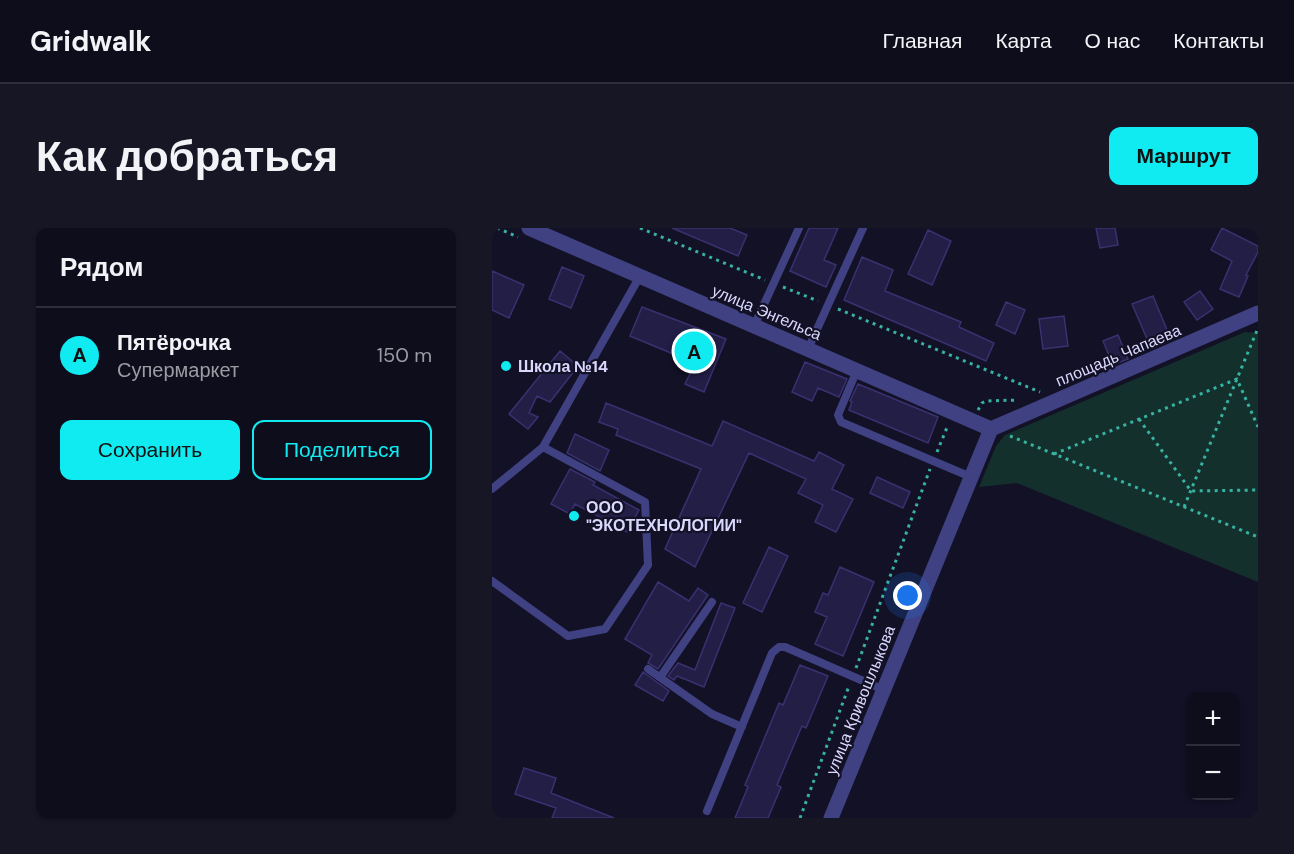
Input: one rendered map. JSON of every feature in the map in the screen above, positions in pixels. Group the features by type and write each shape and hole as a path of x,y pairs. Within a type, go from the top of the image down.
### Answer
{"street":[{"name":"улица Энгельса","path":"529,228 991,429"},
{"name":"площадь Чапаева","path":"991,429 1258,313"},
{"name":"улица Кривошлыкова","path":"831,818 991,429"}],"lane":[{"path":"754,326 799,228"},
{"path":"808,349 863,228"},
{"path":"492,489 543,447 640,276"},
{"path":"857,370 838,415 841,422 972,477"},
{"path":"492,581 568,636 605,629 648,565 645,502 543,447"},
{"path":"661,676 712,602"},
{"path":"707,811 772,653 779,647 785,647 884,690"},
{"path":"648,669 712,714 742,727"}],"path":[{"path":"640,228 1040,392"},
{"path":"1184,507 1258,328"},
{"path":"1054,454 1237,380"},
{"path":"1237,380 1258,427"},
{"path":"800,818 950,418"},
{"path":"1139,420 1191,491"},
{"path":"991,429 1258,537"},
{"path":"1191,491 1258,490"}],"green space":[{"path":"1245,332 1258,333 1258,582 1017,483 979,487 996,446 1005,435"}],"building":[{"path":"672,228 730,228 747,235 738,256"},
{"path":"809,228 838,228 824,260 836,265 826,287 790,271"},
{"path":"1096,228 1115,228 1118,245 1100,248"},
{"path":"1222,228 1258,246 1258,252 1246,275 1248,276 1239,297 1220,289 1232,261 1211,250"},
{"path":"928,230 951,241 932,285 908,274"},
{"path":"862,257 893,270 885,291 961,322 959,327 994,343 986,361 844,300"},
{"path":"562,267 584,276 571,308 549,299"},
{"path":"492,271 524,285 509,318 492,310"},
{"path":"1200,291 1213,309 1197,320 1184,302"},
{"path":"1153,296 1170,337 1150,346 1132,304"},
{"path":"1006,302 1025,310 1015,334 996,325"},
{"path":"642,307 726,339 704,392 685,384 695,363 630,336"},
{"path":"1064,316 1068,346 1043,349 1039,319"},
{"path":"1118,335 1128,359 1113,365 1103,341"},
{"path":"560,351 578,366 550,402 537,396 529,413 538,417 528,429 509,414"},
{"path":"805,362 847,379 839,397 818,388 812,401 792,392"},
{"path":"858,384 938,417 928,443 849,410 852,402 850,401"},
{"path":"606,403 712,446 723,421 814,461 819,452 844,465 832,489 853,499 836,532 815,522 823,505 798,493 806,479 749,453 695,567 665,549 701,469 616,435 618,429 599,422"},
{"path":"575,434 609,450 600,471 567,453"},
{"path":"570,469 595,482 593,485 639,510 627,532 575,504 570,514 551,504"},
{"path":"877,477 910,492 903,508 870,493"},
{"path":"769,547 788,556 762,612 743,603"},
{"path":"840,567 874,582 843,656 815,644 827,617 815,612 823,593 828,595"},
{"path":"658,582 689,601 698,588 708,595 658,669 648,663 652,655 625,639"},
{"path":"721,603 735,608 704,687 677,676 674,680 668,676 678,663 695,670"},
{"path":"800,665 828,676 806,728 802,726 777,785 781,787 768,818 735,818 748,787 745,785 779,703 783,705"},
{"path":"643,672 669,691 663,701 635,685"},
{"path":"524,768 556,778 551,793 614,818 552,818 556,808 515,794"}],"place":[{"name":"Пятёрочка","path":"694,351"},
{"name":"Школа №14","path":"506,366"},
{"name":"ООО \"ЭКОТЕХНОЛОГИИ\"","path":"574,516"}]}
